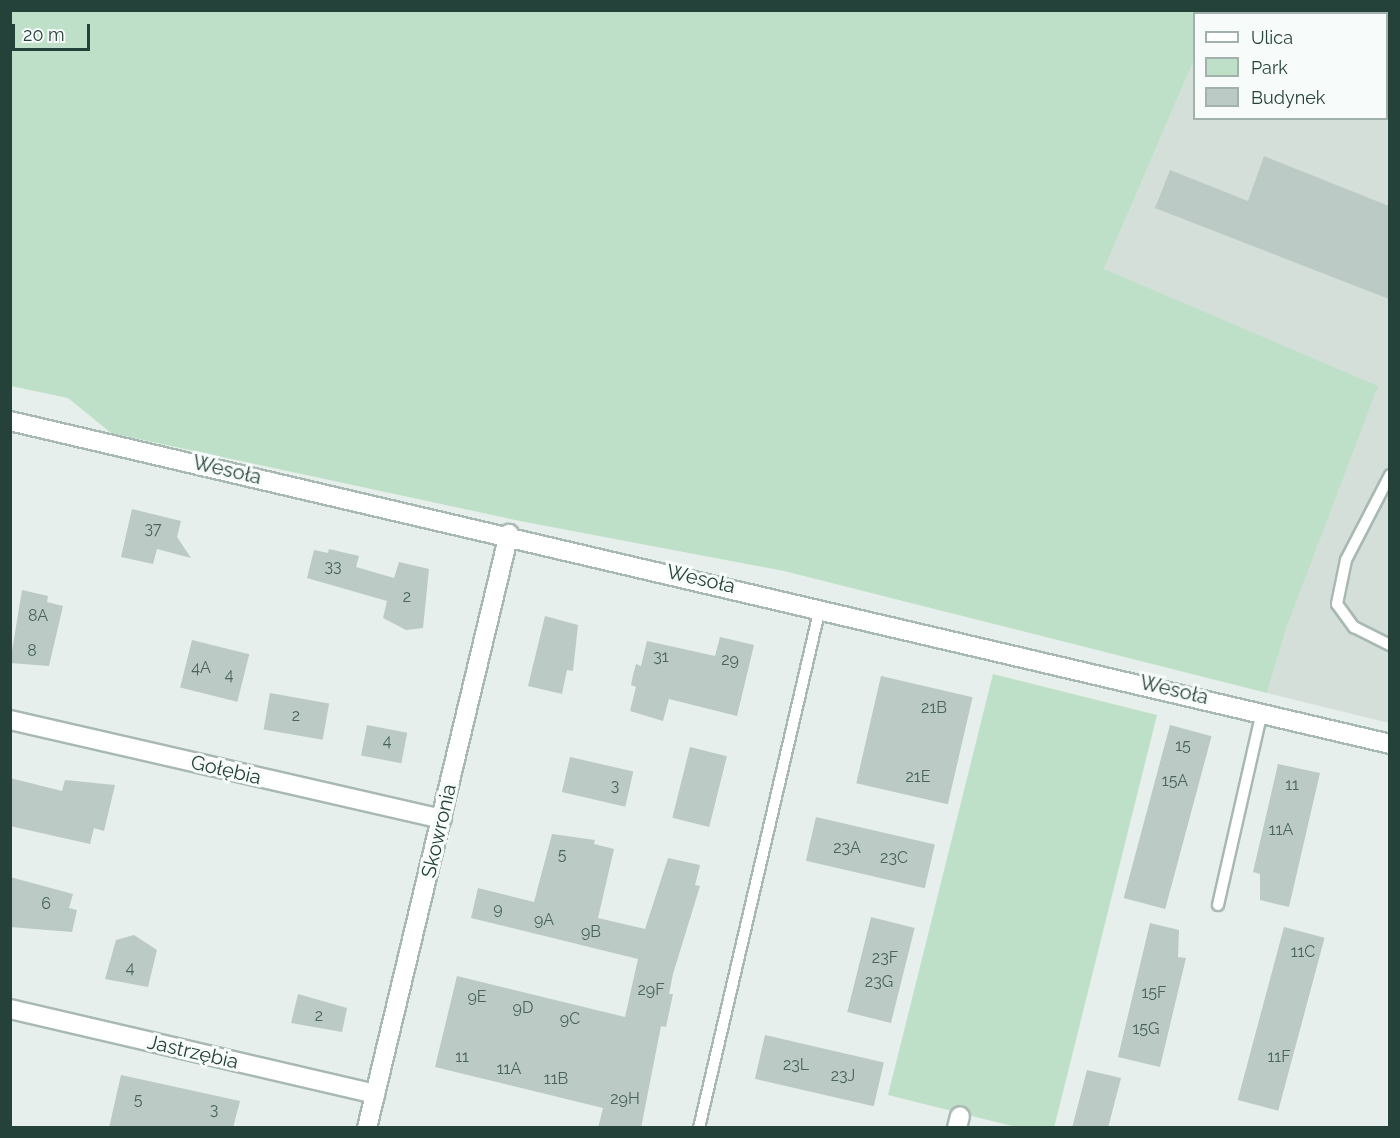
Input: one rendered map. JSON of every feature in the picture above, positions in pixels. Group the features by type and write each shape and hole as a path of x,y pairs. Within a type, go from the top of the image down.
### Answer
{"street":[{"name":"Wesoła","path":"10,421 509,534 1262,711 1389,744"},
{"name":"Skowronia","path":"367,1128 509,534"},
{"name":"Gołębia","path":"10,720 442,819"},
{"name":"Jastrzębia","path":"10,1009 375,1094"}],"lane":[{"path":"1389,475 1346,560 1337,604 1354,627 1389,645"},
{"path":"699,1128 820,608"},
{"path":"1218,905 1262,711"}],"shaded area":[{"path":"1389,33 1389,723 1267,693 1287,626 1104,269 1193,62 1193,120 1388,120"}],"green space":[{"path":"10,11 1216,11 1193,12 1193,62 1104,269 1378,386 1287,626 1267,693 784,571 520,521 111,433 68,398 11,386"},
{"path":"993,674 1157,715 1054,1128 1020,1128 888,1095"}],"building":[{"path":"1264,156 1389,206 1389,299 1155,208 1170,170 1248,201"},
{"path":"132,509 181,521 177,537 191,558 157,549 153,564 121,557"},
{"path":"329,549 359,556 356,567 394,578 399,562 429,569 423,628 406,630 383,618 387,601 307,578 314,550 328,553"},
{"path":"22,590 48,596 47,602 63,606 49,666 10,663"},
{"path":"545,616 578,625 573,671 567,670 562,694 528,686"},
{"path":"720,637 754,645 737,716 669,699 663,721 630,711 636,687 631,685 633,675 636,664 641,666 647,641 715,656"},
{"path":"192,640 249,654 237,702 180,688"},
{"path":"881,676 973,697 948,804 856,783"},
{"path":"270,693 329,703 323,740 264,729"},
{"path":"367,725 407,733 401,763 361,755"},
{"path":"1170,725 1212,736 1165,909 1124,898"},
{"path":"690,747 727,756 709,827 672,818"},
{"path":"570,757 633,772 625,807 562,792"},
{"path":"1278,764 1320,773 1289,907 1260,900 1260,874 1253,872"},
{"path":"10,778 62,791 65,780 115,785 104,831 94,828 90,844 10,826"},
{"path":"816,817 935,844 925,888 806,861"},
{"path":"552,834 595,840 594,844 614,849 598,918 645,929 668,858 700,865 695,885 700,886 673,974 669,994 673,994 666,1027 661,1026 641,1128 598,1128 603,1108 435,1067 457,976 625,1017 638,959 471,918 478,888 534,902"},
{"path":"10,877 73,894 69,908 77,910 72,932 10,927"},
{"path":"871,917 915,928 891,1023 847,1012"},
{"path":"1150,923 1179,930 1178,957 1186,958 1160,1067 1118,1057"},
{"path":"1284,927 1325,938 1278,1111 1238,1100"},
{"path":"134,935 157,950 148,987 105,979 116,940"},
{"path":"298,994 347,1008 342,1032 291,1023"},
{"path":"765,1035 884,1062 874,1106 755,1079"},
{"path":"1087,1070 1121,1078 1108,1128 1072,1128"},
{"path":"121,1075 240,1101 233,1128 109,1128"}]}
